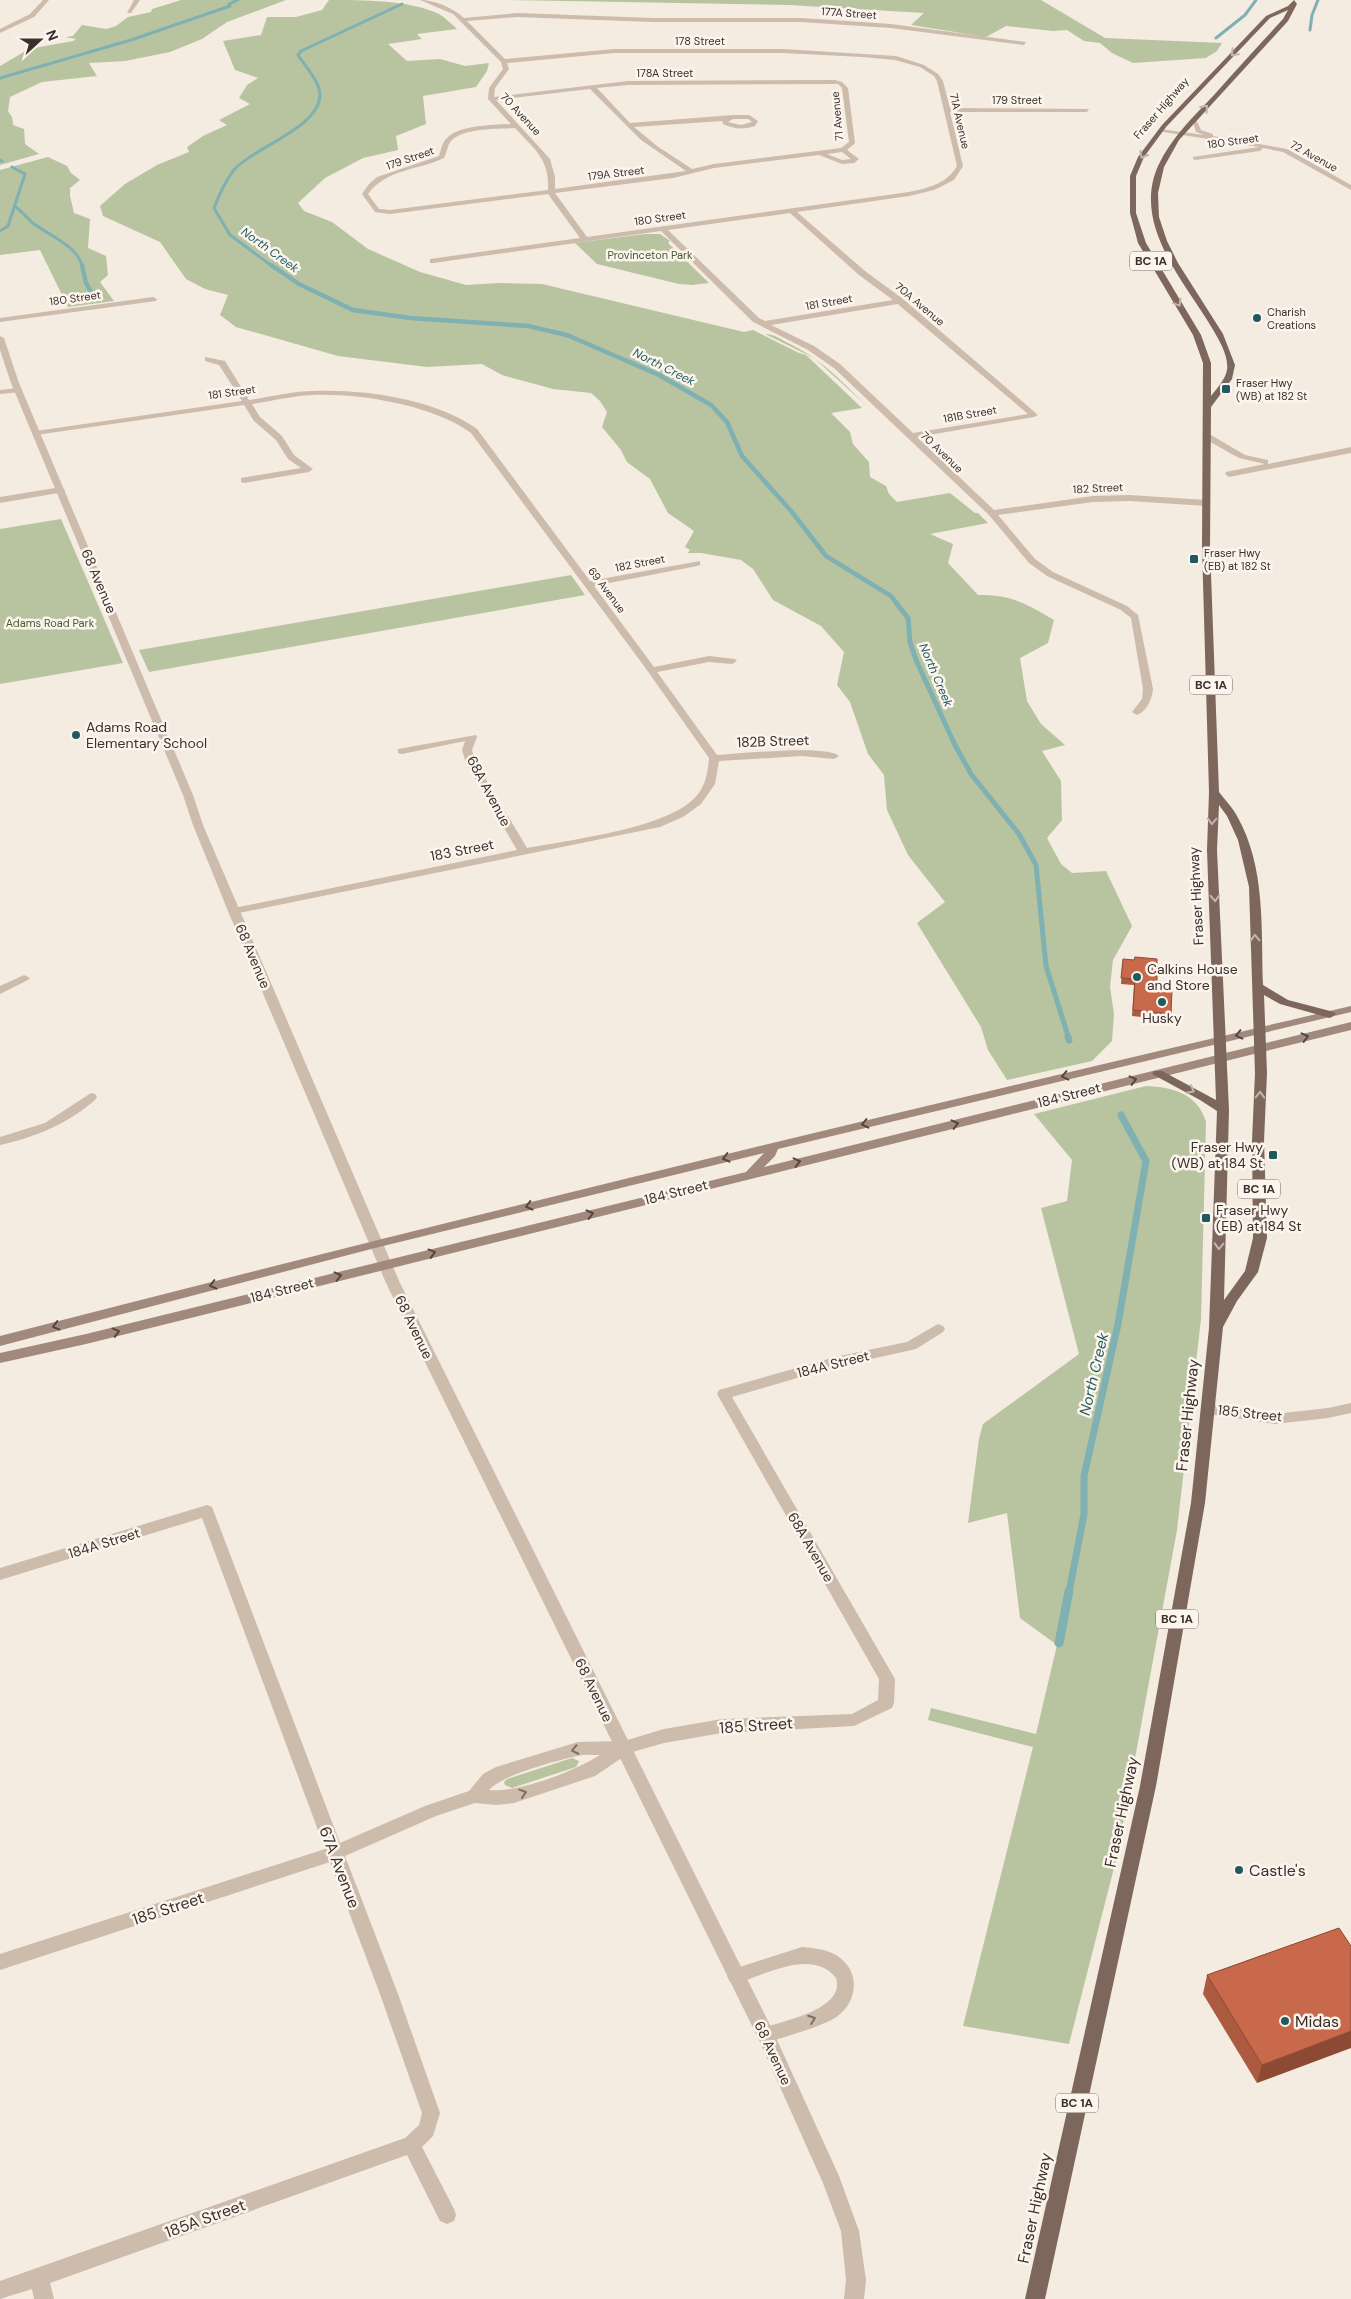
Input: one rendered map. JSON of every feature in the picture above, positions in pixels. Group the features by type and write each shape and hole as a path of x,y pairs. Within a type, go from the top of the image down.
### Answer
{"main road":[{"name":"Fraser Highway","path":"1035,2299 1148,1786 1198,1503 1216,1328 1222,1110 1212,850 1214,792 1207,504 1207,364 1202,348 1190,323 1142,243 1133,213 1133,176 1141,157 1160,131 1268,17 1290,7 1295,1"},
{"name":"Fraser Highway","path":"1208,407 1213,396 1224,384 1231,369 1225,344 1161,239 1153,207 1155,181 1162,161 1180,134 1286,20 1295,1"},
{"name":"Fraser Highway","path":"1214,792 1232,816 1243,840 1254,887 1260,1049 1260,1238 1251,1272 1231,1299 1216,1328"},
{"path":"1257,986 1284,1002 1330,1014"},
{"name":"184 Street","path":"0,1341 376,1244 773,1146 1351,1009"},
{"name":"184 Street","path":"0,1358 86,1339 1351,1026"},
{"path":"1158,1074 1204,1097 1222,1110"},
{"path":"750,1174 771,1153 773,1146"}],"street":[{"path":"0,31 29,17 40,9 46,0"},
{"path":"129,12 137,0"},
{"path":"423,0 455,12 504,61"},
{"name":"177A Street","path":"462,20 516,16 654,20 793,20 891,26 1024,43"},
{"name":"178 Street","path":"504,61 630,51 773,50 863,54 896,58"},
{"name":"71A Avenue","path":"890,197 932,188 951,179 958,173 960,166 940,81 936,75 922,66 896,58"},
{"name":"70 Avenue","path":"504,61 506,69 492,88 491,99 547,159 552,177 550,192"},
{"name":"178A Street","path":"491,99 628,83 840,83"},
{"name":"71 Avenue","path":"820,153 837,162 849,162 856,159 843,150 852,143 845,88 840,83"},
{"path":"590,86 644,140 692,172"},
{"name":"179 Street","path":"948,110 1087,110"},
{"path":"630,125 726,119"},
{"name":"72 Avenue","path":"1194,120 1197,130 1201,133 1235,141"},
{"name":"179 Street","path":"390,212 377,211 365,194 369,186 398,170 434,161 442,157 445,144 453,136 465,132 517,126"},
{"name":"72 Avenue","path":"1160,131 1274,147 1297,155 1351,188"},
{"name":"180 Street","path":"1195,158 1274,147"},
{"name":"179A Street","path":"390,212 550,192 692,172 714,166 843,150"},
{"path":"550,192 552,198 585,240"},
{"name":"180 Street","path":"433,261 890,197"},
{"name":"70A Avenue","path":"792,211 862,274 900,301 1034,415"},
{"name":"70 Avenue","path":"663,229 763,324 825,356 992,513 1032,561 1050,574 1124,608 1135,616 1148,689 1147,699 1137,712"},
{"name":"180 Street","path":"0,320 154,299"},
{"name":"181 Street","path":"763,324 900,301"},
{"name":"68 Avenue","path":"0,338 18,390 188,795 198,825 385,1265 766,2036 832,2182 850,2231 856,2280 854,2299"},
{"path":"208,359 222,363 256,419 279,438 291,457 309,469 244,480"},
{"path":"0,392 18,390"},
{"name":"181 Street","path":"36,433 298,394 330,392 432,409"},
{"name":"69 Avenue","path":"432,409 461,419 474,430 714,758"},
{"name":"181B Street","path":"910,436 1034,415"},
{"path":"1208,437 1230,452 1249,460 1278,463"},
{"path":"1229,474 1351,450"},
{"path":"0,500 61,490"},
{"name":"182 Street","path":"992,513 1093,499 1129,498 1207,504"},
{"name":"182 Street","path":"588,584 697,564"},
{"path":"651,670 709,659 732,661"},
{"name":"68A Avenue","path":"402,751 472,737 467,750 471,763 524,854"},
{"name":"182B Street","path":"714,758 802,753 834,756"},
{"name":"183 Street","path":"234,911 524,854 656,825 691,808 704,796 714,774 714,758"},
{"path":"0,990 24,978"},
{"path":"0,1141 31,1133 58,1122 91,1097"},
{"name":"184A Street","path":"724,1394 835,1362 911,1346 938,1329"},
{"name":"68A Avenue","path":"724,1394 887,1679 886,1703"},
{"name":"185 Street","path":"1208,1409 1275,1419 1328,1413 1351,1408"},
{"name":"184A Street","path":"0,1574 207,1511"},
{"name":"67A Avenue","path":"207,1511 431,2113 427,2130 411,2145"},
{"name":"185 Street","path":"475,1796 489,1779 502,1772 578,1749 624,1748 664,1736 722,1726 854,1720 886,1703"},
{"name":"185 Street","path":"0,1962 335,1853 431,1811 475,1796 496,1798 523,1793 589,1771 624,1748"},
{"path":"736,1976 802,1955 813,1954 824,1956 841,1969 846,1978 847,1989 844,1999 837,2007 828,2013 766,2036"},
{"path":"411,2145 447,2215"},
{"name":"185A Street","path":"0,2291 411,2145"},
{"path":"40,2278 44,2299"}],"green space":[{"path":"181,0 286,0 227,22 202,39 170,52 125,61 89,63 97,76 42,82 10,97 8,111 12,117 13,125 24,129 25,144 39,154 0,165 0,66 29,49 73,41 76,39 65,37 73,36 82,25 106,29 116,26 128,17 151,12 152,9"},
{"path":"329,0 386,2 414,6 439,14 457,29 417,34 422,39 388,44 407,61 440,59 465,66 489,63 487,71 476,87 423,96 426,124 396,136 398,150 363,158 325,178 298,203 304,211 332,222 368,249 420,272 466,285 499,283 542,284 744,332 753,330 806,355 862,408 831,413 850,432 853,444 869,462 870,477 886,486 889,494 897,502 950,493 975,513 978,513 988,523 930,534 953,544 948,563 978,595 1009,598 1035,609 1054,620 1048,643 1020,658 1027,701 1041,724 1065,745 1042,751 1061,781 1062,820 1047,838 1061,864 1072,873 1106,871 1132,926 1113,960 1110,987 1114,1014 1112,1041 1092,1061 1007,1080 988,1050 981,1027 917,923 945,902 908,855 887,810 884,775 868,754 850,702 837,685 844,652 821,626 773,600 753,569 741,560 701,553 688,553 690,550 685,547 694,531 668,513 650,479 627,462 621,450 602,427 607,412 600,401 591,393 553,389 502,375 482,364 427,367 338,356 236,327 220,315 228,295 205,289 186,279 160,242 103,216 100,206 125,184 157,165 189,152 187,147 203,136 227,125 219,120 250,104 239,98 247,85 258,78 235,70 223,41 261,35 267,17 296,17 322,10"},
{"path":"504,0 1041,0 1105,38 1222,43 1217,51 1206,58 1133,63 1112,53 1100,43 1084,41 1067,30 1053,31 1006,26 986,37 911,25 924,13 789,5"},
{"path":"48,157 67,166 71,173 80,180 70,188 74,213 90,219 88,248 106,256 108,275 100,282 114,301 68,307 40,250 0,255 0,170"},
{"name":"Provinceton Park","path":"645,234 660,234 670,241 668,243 709,283 679,284 597,264 575,243"},
{"path":"765,334 778,338 812,357"},
{"path":"816,360 839,379 868,407"},
{"name":"Adams Road Park","path":"61,519 123,663 0,684 0,529"},
{"path":"571,575 585,595 149,672 139,650"},
{"path":"1146,1086 1166,1088 1183,1094 1197,1105 1206,1122 1201,1319 1177,1530 1117,1856 1069,2044 963,2026 1033,1747 928,1720 931,1708 1036,1734 1057,1645 1020,1618 1007,1513 968,1523 979,1439 983,1424 1079,1354 1041,1208 1067,1201 1072,1160 1034,1114"},
{"path":"572,1758 579,1761 576,1767 512,1788 505,1785 504,1782 507,1779"}],"building":[{"path":"1135,957 1157,959 1157,987 1172,989 1171,1014 1133,1010 1135,979 1121,978 1123,959 1134,960"},
{"name":"Midas","path":"1339,1928 1351,1946 1351,2031 1262,2065 1207,1975"}],"waterway":[{"path":"0,78 131,40 230,6 229,4 238,0"},
{"path":"1216,38 1245,15 1256,0"},
{"path":"1310,30 1312,15 1318,0"},
{"name":"North Creek","path":"272,266 230,235 214,208 222,189 233,171 242,162 297,128 309,118 317,107 320,95 318,85 298,55 301,51 402,4"},
{"path":"0,231 8,226 25,174 12,167"},
{"path":"16,207 33,223 69,247 75,253 82,266"},
{"path":"82,265 86,283 95,299"},
{"name":"North Creek","path":"271,265 299,284 353,310 410,318 528,326 567,335 659,375 711,405 727,422 742,456 792,512 826,556 891,596 898,605"},
{"name":"North Creek","path":"897,604 908,618 910,642 916,660 954,743 971,774 1019,834 1036,865 1046,966 1069,1039"},
{"name":"North Creek","path":"1069,1592 1084,1514 1084,1476 1118,1324 1146,1161 1121,1115"},
{"name":"North Creek","path":"1059,1643 1069,1591"}],"place":[{"name":"Charish Creations","path":"1257,318"},
{"name":"Fraser Hwy (WB) at 182 St","path":"1226,389"},
{"name":"Fraser Hwy (EB) at 182 St","path":"1194,559"},
{"name":"Adams Road Elementary School","path":"76,735"},
{"name":"Calkins House and Store","path":"1137,977"},
{"name":"Husky","path":"1162,1002"},
{"name":"Fraser Hwy (WB) at 184 St","path":"1273,1155"},
{"name":"Fraser Hwy (EB) at 184 St","path":"1206,1218"},
{"name":"Castle's","path":"1239,1870"},
{"name":"Midas","path":"1285,2021"}]}
